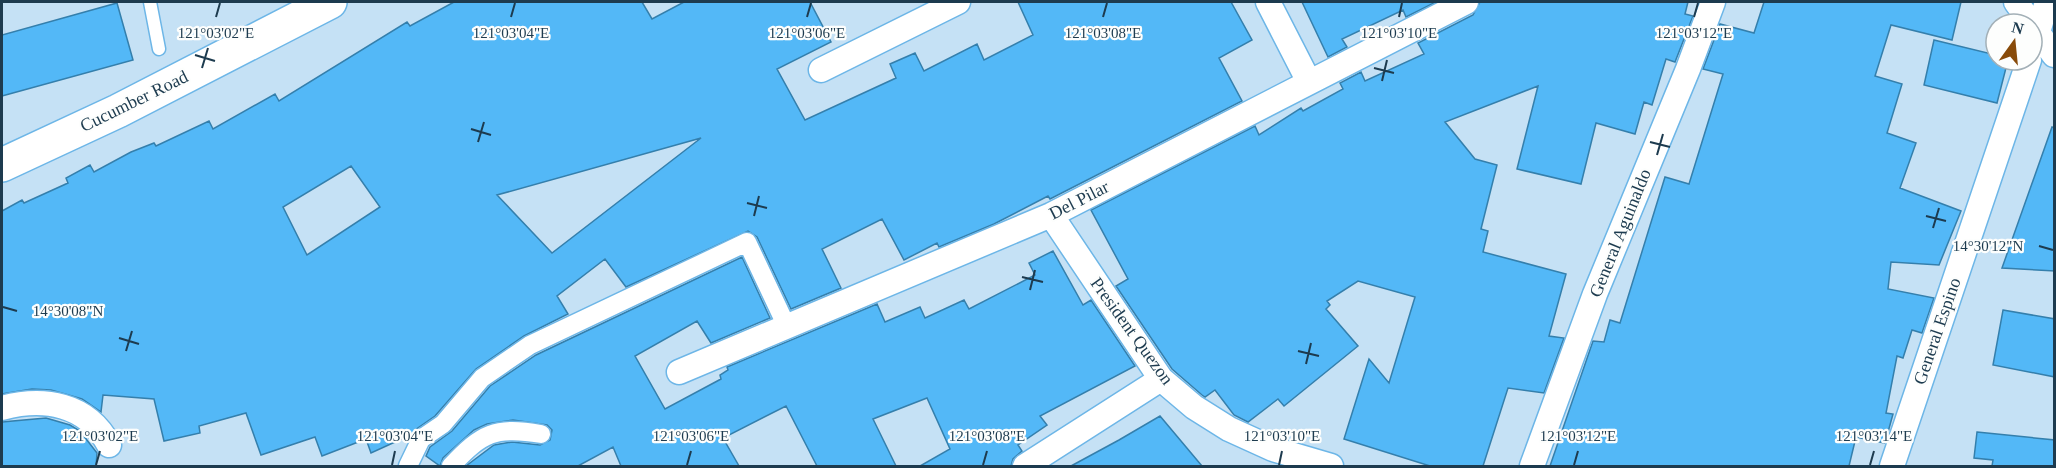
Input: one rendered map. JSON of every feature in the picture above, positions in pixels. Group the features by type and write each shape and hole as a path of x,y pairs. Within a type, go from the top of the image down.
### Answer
{"main road":[{"name":"Cucumber Road","path":"2,165 118,111 330,2"}],"street":[{"path":"821,70 958,2"},
{"path":"1268,2 1308,80"},
{"name":"Del Pilar","path":"679,372 1052,215 1308,80 1466,2"},
{"name":"General Aguinaldo","path":"1532,466 1595,294 1688,69 1713,2"},
{"path":"2016,2 2030,12"},
{"path":"2044,25 2055,55"},
{"name":"General Espino","path":"1892,466 2025,72"},
{"name":"President Quezon","path":"1052,215 1161,379 1194,407 1288,461 1331,466"},
{"path":"408,466 421,439 443,424 482,378 530,345 747,242 787,327"},
{"path":"1025,466 1161,379"},
{"path":"2,408 33,403 57,403 80,412 103,433 109,445"},
{"path":"451,466 469,448 489,434 510,430 541,434"}],"lane":[{"path":"150,2 159,49"}],"building":[{"path":"454,2 642,2 652,19 684,2 810,2 831,42 777,69 805,120 896,78 890,64 915,53 924,71 977,44 984,60 1033,35 1018,2 1231,2 1252,40 1219,58 1242,101 1050,199 1048,196 994,224 939,247 937,243 904,260 882,219 822,249 841,288 791,309 757,237 748,231 626,287 605,259 557,296 568,314 524,336 476,369 435,416 415,430 408,439 406,437 371,453 366,439 322,456 315,437 261,455 246,413 199,426 200,433 164,441 154,399 103,395 101,412 82,399 51,390 32,389 2,394 2,211 22,200 24,203 68,183 66,178 90,165 94,172 131,152 154,143 156,146 209,121 213,129 275,94 279,101 407,22 410,26","holes":["701,138 552,253 497,195","351,166 380,207 307,255 283,207"]},
{"path":"1302,2 1436,2 1406,17 1403,10 1342,39 1347,47 1328,57"},
{"path":"1480,2 1688,2 1685,14 1693,16 1675,62 1666,59 1652,105 1644,102 1635,134 1596,123 1581,184 1517,169 1538,86 1445,122 1475,159 1497,165 1481,229 1488,231 1483,252 1566,274 1549,336 1564,338 1544,393 1508,388 1483,466 1430,466 1344,439 1369,359 1389,383 1415,297 1358,281 1327,301 1330,305 1326,309 1358,346 1284,406 1278,399 1248,422 1234,415 1215,390 1205,397 1202,395 1172,369 1116,286 1128,279 1091,210 1255,126 1259,135 1301,108 1303,111 1343,89 1340,83 1361,72 1365,81 1424,54 1418,43 1473,15"},
{"path":"1764,2 1961,2 1952,40 1891,25 1875,76 1902,84 1887,133 1916,143 1900,188 1961,211 1939,265 1891,262 1888,289 1934,298 1922,333 1912,330 1903,358 1897,356 1886,413 1893,414 1885,443 1856,437 1849,466 1550,466 1593,341 1604,342 1610,320 1620,323 1665,177 1689,184 1723,74 1703,69 1720,24 1754,33"},
{"path":"117,3 133,60 2,96 2,35"},
{"path":"1934,40 1984,52 1984,72 2005,72 1997,103 1924,85"},
{"path":"2052,127 2055,128 2055,271 2002,268"},
{"path":"1053,251 1083,305 1091,300 1135,366 1040,416 1047,425 1018,445 1022,451 1013,459 1011,466 920,466 950,449 927,398 873,419 896,466 817,466 786,406 723,438 739,466 621,466 613,447 578,466 466,466 494,445 512,442 540,445 550,440 552,430 547,425 513,420 487,424 474,430 443,458 440,466 426,456 430,447 452,431 490,386 536,355 742,257 770,318 711,343 697,321 635,356 665,409 721,379 720,375 728,370 727,367 877,304 885,322 920,307 925,318 964,300 969,309 1035,275 1029,263"},
{"path":"2003,310 2055,319 2055,377 1993,365"},
{"path":"1160,416 1202,466 1071,466 1119,440"},
{"path":"46,418 70,425 80,431 97,453 96,466 2,466 2,422"},
{"path":"1977,432 2055,440 2055,466 1992,466 1993,460 1974,458"}]}
